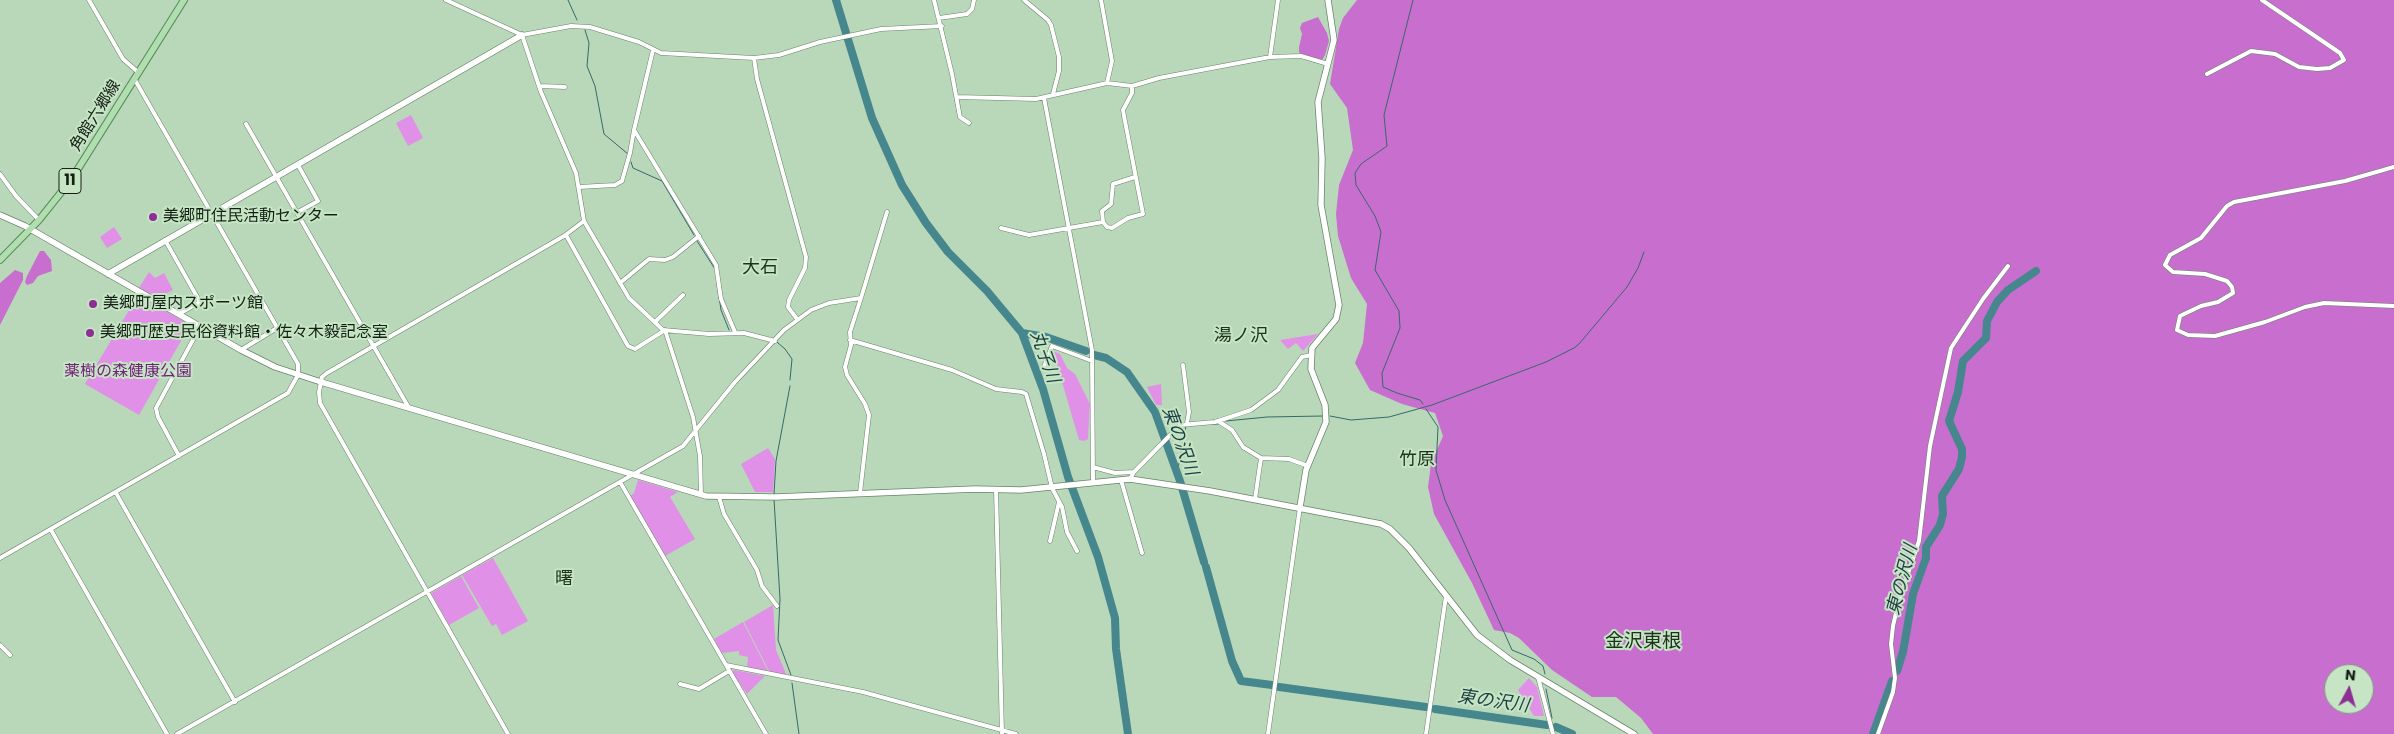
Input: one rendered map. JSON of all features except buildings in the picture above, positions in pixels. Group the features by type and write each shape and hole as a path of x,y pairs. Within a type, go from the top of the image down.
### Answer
{"main road":[{"name":"角館六郷線","path":"0,260 39,220 71,180 140,73 184,0"}],"street":[{"path":"90,0 123,59 140,73"},
{"path":"446,0 522,35 540,86 576,174 584,221 629,298 665,330 681,374 696,430 700,456 701,495"},
{"path":"934,0 942,26 960,117 969,123"},
{"path":"940,18 967,14 972,9 974,0"},
{"path":"1024,0 1048,20 1051,25 1059,57 1059,71 1053,94"},
{"path":"1100,0 1112,61 1107,83"},
{"path":"1270,57 1278,0"},
{"path":"1268,734 1300,507 1308,466 1326,422 1325,405 1311,369 1311,354 1316,342 1336,319 1339,305 1321,205 1322,158 1318,102 1320,87 1334,40 1327,0"},
{"path":"2207,74 2251,51 2275,54 2299,67 2317,69 2330,68 2344,60 2340,53 2288,20 2262,0"},
{"path":"108,274 210,213 298,165 522,35 571,26 590,27 638,42 653,50 674,55 754,58 778,55 820,42 830,42 864,32 942,26"},
{"path":"579,187 615,185 622,181 653,50"},
{"path":"957,97 1026,100 1044,98 1053,94 1107,83 1132,86 1159,78 1270,57 1301,56 1328,64"},
{"path":"754,58 757,79 806,258 806,268 789,300 788,307 797,319"},
{"path":"0,558 288,393 298,375 298,364 135,80"},
{"path":"540,86 565,87"},
{"path":"1132,86 1132,93 1123,110 1143,214 1128,218 1112,228 1107,227 1103,222 1102,211 1112,202 1113,184 1116,181 1135,177"},
{"path":"1044,98 1092,361 1093,467 1091,483"},
{"path":"246,124 278,176 409,408"},
{"path":"634,130 716,266 721,299 735,332"},
{"path":"298,165 321,206"},
{"path":"2394,168 2345,181 2234,202 2227,206 2201,238 2170,255 2165,265 2173,272 2205,274 2227,281 2232,287 2233,294 2218,302 2201,306 2180,316 2177,330 2188,335 2215,336 2324,303 2394,306"},
{"path":"0,174 16,196 39,220"},
{"path":"298,212 318,201"},
{"path":"860,493 869,415 865,404 847,375 846,361 852,325 862,298 887,212"},
{"path":"0,215 29,229 178,315 275,367 701,495 719,497 1052,488 1130,479 1175,485 1369,520 1390,529 1409,548 1477,635 1494,649 1634,734"},
{"path":"508,734 426,592 320,403 318,396 321,382 327,372 566,235 584,221"},
{"path":"1001,228 1030,235 1103,222"},
{"path":"566,235 632,348 665,330 709,334 735,332 775,341"},
{"path":"620,283 649,259 667,260 699,236"},
{"path":"166,240 200,302 178,315"},
{"path":"1878,734 1893,692 1895,678 1891,644 1893,626 1899,600 1919,541 1930,446 1952,348 1983,299 2008,266"},
{"path":"655,322 683,295"},
{"path":"177,734 683,446 735,382 797,319 829,302 862,298"},
{"path":"179,456 158,417 156,408 200,327"},
{"path":"241,350 277,328"},
{"path":"850,340 952,370 996,389 1026,394 1052,488 1064,512 1068,532 1077,551"},
{"path":"1044,367 1052,346 1092,361"},
{"path":"1130,479 1134,472 1180,425 1218,421 1252,410 1268,399 1302,356 1311,354"},
{"path":"1183,365 1189,412 1187,423"},
{"path":"1218,421 1232,430 1243,447 1261,458 1289,459 1308,466"},
{"path":"1255,499 1261,458"},
{"path":"1093,467 1115,473 1134,472"},
{"path":"1121,480 1142,553"},
{"path":"620,482 766,734"},
{"path":"996,489 1002,732"},
{"path":"116,493 235,702"},
{"path":"719,497 724,514 757,570 762,586 777,606"},
{"path":"1050,541 1059,502"},
{"path":"51,530 167,734"},
{"path":"1426,734 1446,596"},
{"path":"0,645 10,655"},
{"path":"726,665 863,692 1002,732 1016,734"},
{"path":"680,684 699,689 729,671"},
{"path":"1538,677 1553,734"}],"green space":[{"path":"411,115 423,138 408,146 396,123"},
{"path":"114,227 122,239 107,248 100,237"},
{"path":"149,272 155,278 164,273 173,290 157,298 139,288"},
{"name":"薬樹の森健康公園","path":"138,295 190,325 139,415 85,384"},
{"path":"1318,334 1303,351 1296,343 1288,349 1280,340"},
{"path":"1053,351 1060,354 1067,368 1075,374 1090,404 1088,439 1084,441 1079,440"},
{"path":"1161,384 1162,405 1156,405 1147,387"},
{"path":"768,448 775,459 773,492 755,492 741,464"},
{"path":"638,480 678,492 670,497 695,539 665,556 630,496 634,493"},
{"path":"493,558 528,621 502,635 496,624 492,626 462,575"},
{"path":"461,576 479,608 449,625 431,593"},
{"path":"773,605 776,650 787,676 770,673 744,622"},
{"path":"743,622 769,673 747,668 748,657 739,655 739,651 722,653 714,639"},
{"path":"734,670 765,676 747,694 732,672"},
{"path":"1529,678 1537,687 1544,716 1534,716 1518,690"}],"shaded area":[{"path":"1357,0 2394,0 2394,734 1653,734 1641,718 1616,697 1592,697 1552,670 1519,638 1510,633 1494,630 1472,583 1434,514 1428,487 1431,464 1443,436 1435,413 1402,404 1370,390 1355,363 1363,343 1367,304 1351,278 1338,236 1336,214 1339,185 1353,150 1347,108 1330,84 1339,29 1343,18"},
{"path":"1318,17 1327,33 1329,41 1325,55 1322,60 1316,63 1307,60 1299,52 1299,47 1302,23"},
{"path":"40,251 44,251 51,260 52,271 38,276 33,283 27,285 25,282 27,276"},
{"path":"15,270 23,273 23,280 0,325 0,283"}],"waterway":[{"path":"568,0 577,20"},
{"name":"丸子川","path":"836,0 872,118 902,185 926,223 948,252 987,291 1022,333 1043,389 1068,477 1098,557 1115,618 1116,649 1128,734"},
{"path":"1413,0 1384,115 1387,146 1361,164 1355,173 1356,185 1375,216 1381,232 1375,270 1399,311 1400,328 1382,373 1383,387 1420,400 1423,404"},
{"path":"585,30 589,43 587,66 595,86 604,134 628,154"},
{"path":"631,162 633,168 662,181 694,235"},
{"path":"697,241 715,269"},
{"path":"1330,416 1351,420 1389,417 1432,405 1546,362 1574,348 1627,287 1638,268 1644,252"},
{"name":"東の沢川","path":"1897,671 1903,652 1913,594 1926,558 1926,547 1940,525 1943,514 1942,496 1959,469 1962,457 1962,449 1949,421 1958,392 1963,361 1986,338 1987,321 1997,302 2008,290 2036,271"},
{"path":"717,283 721,310 729,330"},
{"name":"東の沢川","path":"1022,333 1046,337 1086,351"},
{"path":"777,342 792,359 790,380"},
{"name":"東の沢川","path":"1094,355 1106,358 1127,372 1155,412 1180,481 1204,562"},
{"path":"774,494 776,461 790,386"},
{"path":"1426,409 1438,427 1436,470 1445,500 1512,650 1534,659 1543,666 1545,674"},
{"path":"1226,421 1267,417 1323,416"},
{"path":"1207,424 1218,424"},
{"path":"1177,474 1186,426"},
{"path":"774,499 780,599 778,640 791,675"},
{"name":"東の沢川","path":"1206,567 1232,661 1241,681 1272,685"},
{"name":"東の沢川","path":"1873,734 1892,681"},
{"path":"792,683 799,734"},
{"name":"東の沢川","path":"1279,687 1426,707"},
{"path":"1546,689 1552,718"},
{"name":"東の沢川","path":"1435,709 1547,725"},
{"name":"東の沢川","path":"1556,727 1572,734"}],"place":[{"name":"美郷町住民活動センター","path":"153,217"},
{"name":"美郷町屋内スポーツ館","path":"93,304"},
{"name":"美郷町歴史民俗資料館・佐々木毅記念室","path":"90,333"}],"district":[{"name":"大石","path":"760,268"},
{"name":"湯ノ沢","path":"1241,336"},
{"name":"竹原","path":"1417,460"},
{"name":"曙","path":"564,579"},
{"name":"金沢東根","path":"1643,642"}]}
